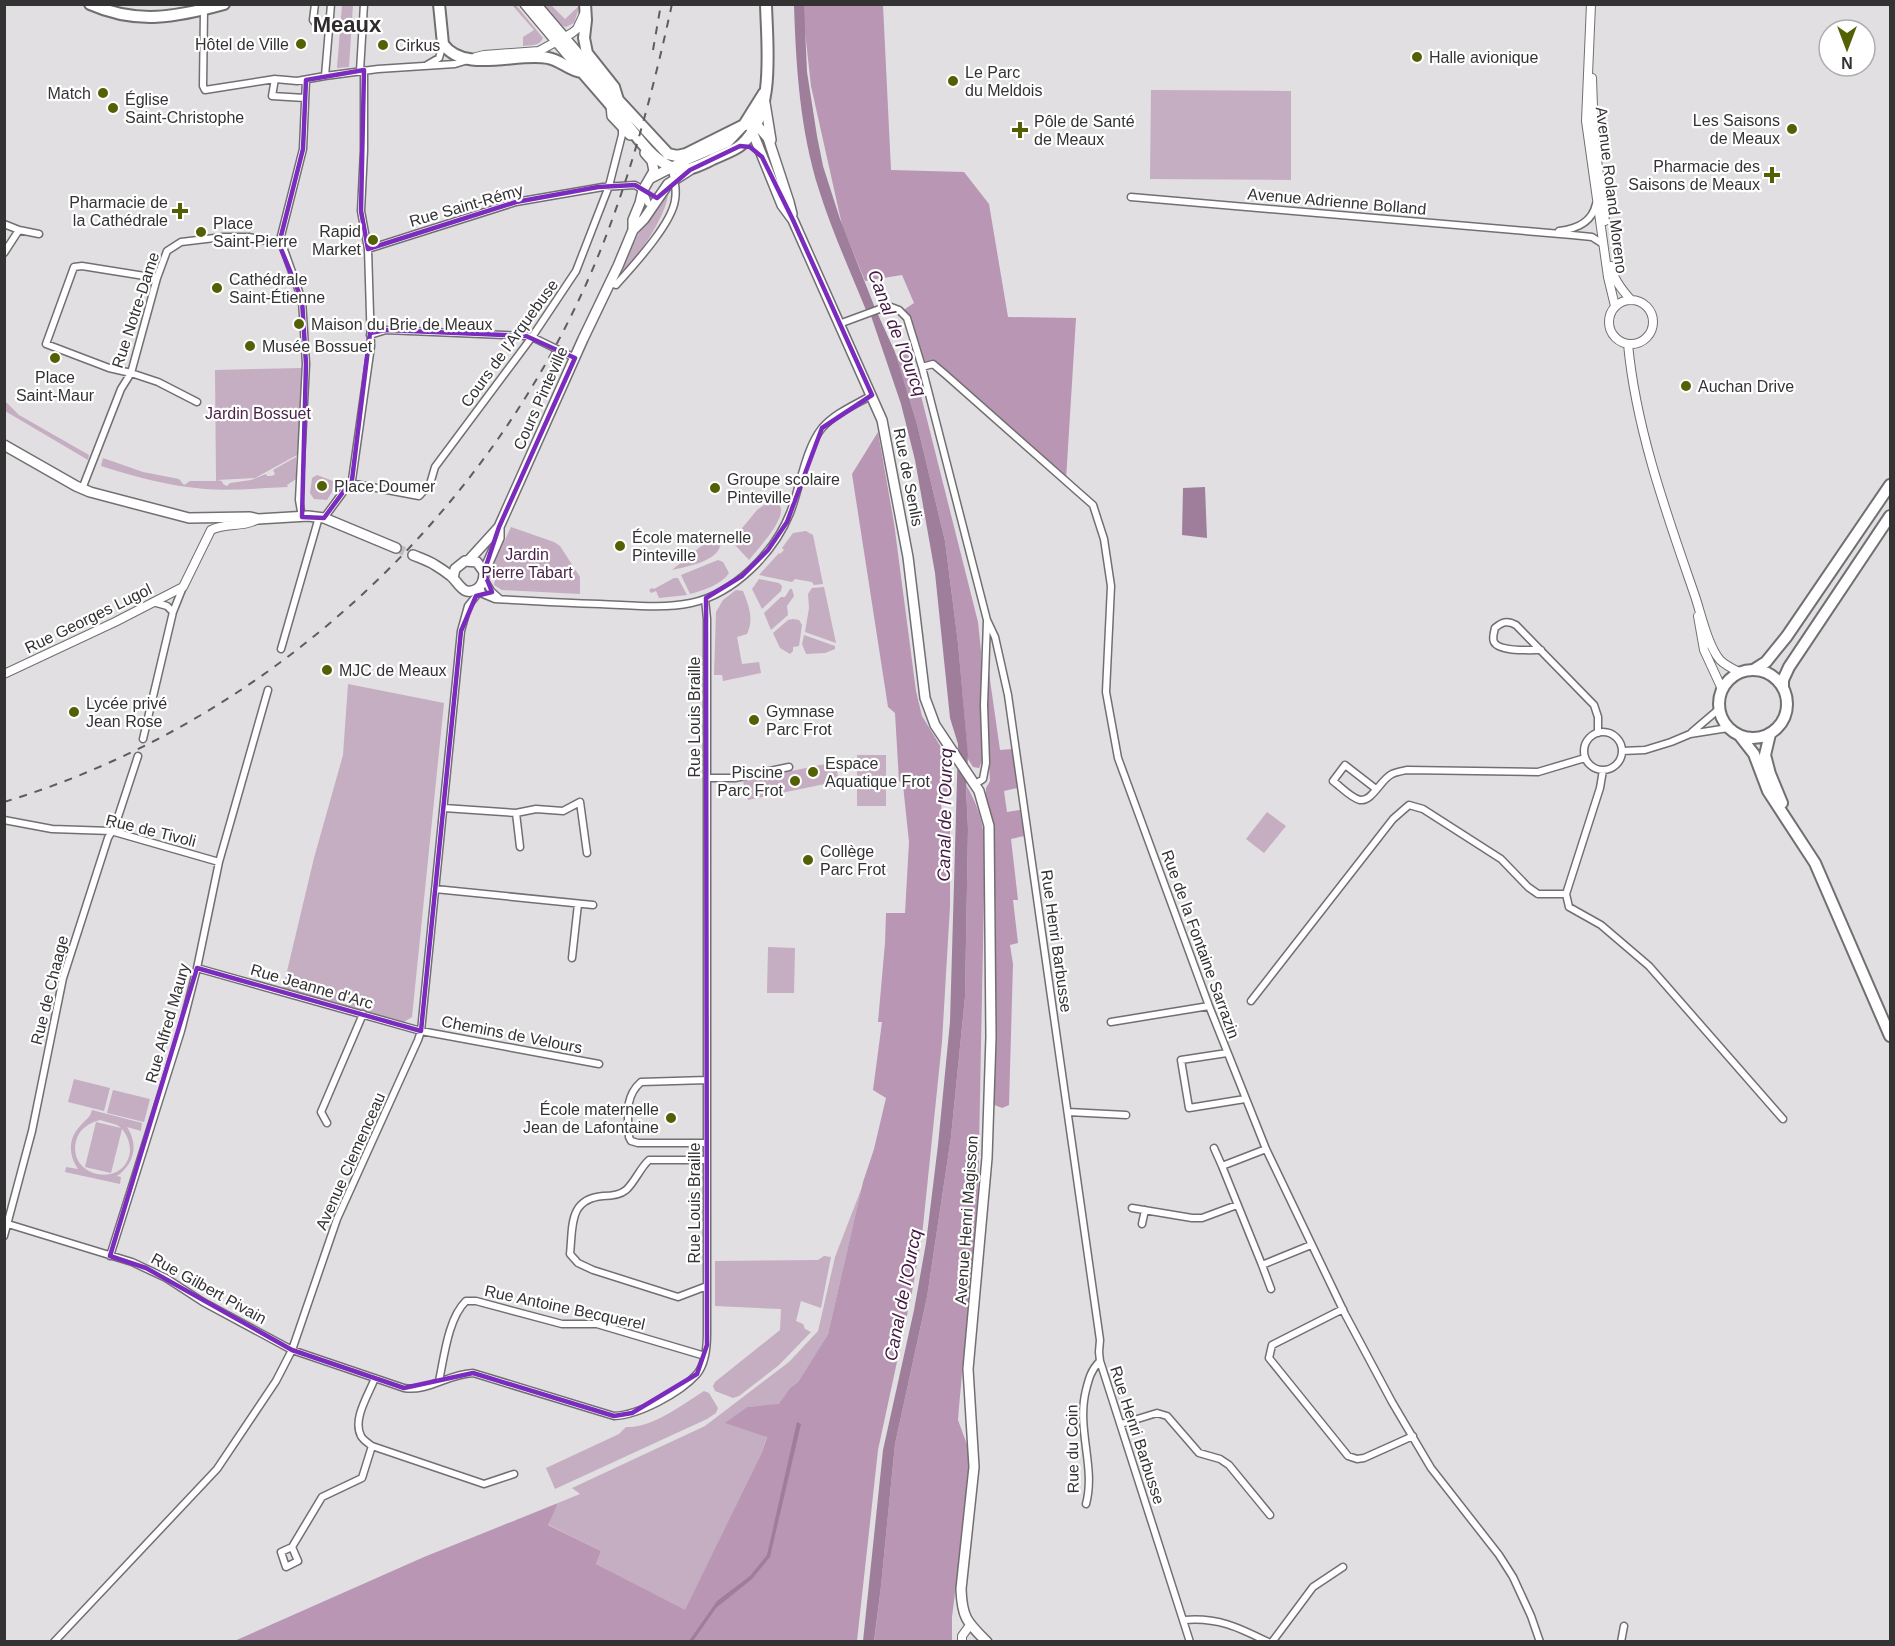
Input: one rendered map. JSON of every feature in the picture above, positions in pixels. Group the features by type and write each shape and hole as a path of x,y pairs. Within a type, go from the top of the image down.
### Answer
{"main road":[{"path":"90,4 129,10 158,18 177,16 224,4"},
{"path":"440,4 443,45 456,56 484,60 546,57 562,63 574,72 582,72"},
{"path":"525,4 560,40 614,103 654,156 671,167 690,170 740,146 750,147 762,157"},
{"path":"536,4 582,72 662,149 672,155 686,154 750,126"},
{"path":"740,146 765,98 766,4"},
{"path":"587,7 584,38 586,53 614,87 612,116 652,161 654,171 651,178"},
{"name":"Rue de Senlis","path":"765,98 771,146"},
{"path":"651,178 728,142 750,126"},
{"name":"Rue de Senlis","path":"750,126 768,138 793,220 872,395 886,433 914,596 921,683 935,725 976,788"},
{"name":"Rue de Senlis","path":"750,126 782,205 793,220"},
{"name":"Cours Pinteville","path":"465,561 499,527 636,227 671,167 672,155"},
{"name":"Cours Pinteville","path":"636,227 668,184 690,170"},
{"name":"Cours Pinteville","path":"636,227 633,220 651,178"},
{"path":"4,445 82,489 189,518 322,518 396,548"},
{"path":"1890,485 1787,636 1766,662 1755,669 1732,676 1722,689 1719,699 1722,720 1728,728 1740,736 1754,754 1768,791 1790,823 1825,884 1890,1036"},
{"path":"1740,736 1760,738 1770,734 1778,727 1787,708 1783,680 1789,667 1890,516"},
{"name":"Cours Pinteville","path":"480,586 499,537 499,527"},
{"path":"413,555 434,564 453,578 463,590 480,586 480,565 465,561 434,564"},
{"path":"453,578 455,569 465,561"},
{"path":"1755,669 1776,678 1784,687"},
{"path":"1770,734 1765,755 1774,787 1790,823"},
{"name":"Avenue Henri Magisson","path":"976,788 988,826 991,1037 987,1158 968,1369 974,1437 974,1467 961,1589 962,1606 970,1625 987,1641"}],"street":[{"path":"315,4 313,20 319,27 329,29"},
{"path":"325,76 331,4"},
{"path":"281,649 322,518 352,480 371,346 368,249 361,211 364,150 362,71 364,4"},
{"name":"Avenue Roland Moreno","path":"1593,4 1586,121 1615,306"},
{"name":"Avenue Roland Moreno","path":"1593,4 1592,75 1596,148 1611,271 1621,289 1631,300"},
{"path":"204,10 203,89 206,90 275,79 306,80 362,71 455,64 484,55 539,51 577,29 587,7"},
{"path":"427,65 439,58 443,45"},
{"path":"275,79 272,96 305,98"},
{"path":"302,517 299,500 306,364 302,300 281,244 303,149 306,80"},
{"name":"Cours de l'Arquebuse","path":"350,483 419,496 430,484 435,467 532,337 576,271 609,186 622,135 622,126"},
{"name":"Cours Pinteville","path":"610,283 616,285 665,224 675,200 671,167"},
{"name":"Rue Saint-Rémy","path":"368,249 516,202 609,186 635,184 644,190"},
{"path":"644,190 648,204"},
{"name":"Avenue Adrienne Bolland","path":"1131,197 1592,237 1604,245"},
{"name":"Avenue Adrienne Bolland","path":"1542,232 1571,229 1582,225 1595,209 1597,197"},
{"path":"4,224 39,234"},
{"path":"4,253 19,230"},
{"name":"Rue Notre-Dame","path":"82,489 121,389 131,373 167,250 181,242 224,237 249,237 281,244"},
{"path":"157,278 82,266 74,267 46,344 109,368 158,382 197,402"},
{"path":"1631,300 1648,308 1653,327 1646,339 1628,344 1621,342 1611,333 1608,319 1615,306 1631,300"},
{"name":"Rue Henri Barbusse","path":"838,324 891,307 899,310 907,318 987,620 995,637 1008,695 1100,1340 1100,1361 1190,1641"},
{"path":"370,335 386,330 532,337 575,358"},
{"path":"1628,344 1631,381 1652,464 1693,591 1713,647 1720,659 1739,672"},
{"name":"Rue de la Fontaine Sarrazin","path":"922,368 933,364 1093,505 1104,539 1111,586 1106,692 1118,758 1245,1099 1311,1245 1392,1402 1431,1468 1499,1555 1513,1577 1540,1641"},
{"path":"480,586 495,599 501,600 656,606 690,603 705,599 742,576 768,550 787,522 812,448 822,428 843,411 872,395"},
{"path":"143,739 173,612 211,530 219,526 250,524 258,519"},
{"path":"480,586 491,591 501,600"},
{"name":"Avenue Clemenceau","path":"54,1641 217,1470 276,1381 292,1350 337,1219 421,1031 461,632 468,606 480,586"},
{"name":"Rue Georges Lugol","path":"4,674 183,587"},
{"path":"463,590 468,606"},
{"path":"1693,591 1704,650 1722,689"},
{"name":"Rue Louis Braille","path":"705,599 707,620 707,1286 705,1356"},
{"path":"153,602 167,606 173,612"},
{"path":"976,788 983,779 986,763 984,705 987,620"},
{"path":"1541,650 1500,648 1494,644 1495,628 1509,621 1541,650 1594,705 1598,717 1598,733"},
{"name":"Rue Alfred Maury","path":"110,1256 175,1050 197,968 219,862 268,690"},
{"path":"1690,734 1719,709"},
{"path":"1622,751 1645,750 1690,734 1728,728"},
{"path":"1604,732 1614,736 1622,751 1619,762 1609,769 1592,767 1585,758 1585,745 1593,735 1598,733 1604,732"},
{"name":"Rue de Chaage","path":"4,1236 32,1131 63,978 138,756"},
{"path":"1376,789 1345,765 1333,780 1358,800 1369,798 1393,774 1407,770 1538,772 1585,758"},
{"path":"707,778 735,778 789,767"},
{"path":"1603,770 1600,788 1566,894 1569,907 1601,925 1649,966 1783,1119"},
{"path":"444,808 516,813 536,809 563,811 580,802 587,853"},
{"path":"1251,1001 1393,819 1409,805 1423,809 1501,859 1538,894 1566,894"},
{"path":"516,813 520,847"},
{"name":"Rue de Tivoli","path":"4,819 52,829 111,831 219,862"},
{"path":"435,890 593,905"},
{"path":"572,957 578,904"},
{"name":"Rue Jeanne d'Arc","path":"197,968 421,1031"},
{"path":"1112,1022 1209,1006"},
{"path":"327,1124 321,1112 363,1014"},
{"name":"Chemins de Velours","path":"421,1031 599,1064"},
{"path":"1227,1053 1181,1060 1189,1108 1245,1099"},
{"path":"707,1080 641,1082 633,1090 628,1104 631,1141 638,1143 707,1143"},
{"path":"1068,1112 1126,1115"},
{"path":"1214,1148 1271,1289"},
{"path":"1222,1166 1266,1149"},
{"path":"707,1160 649,1160 626,1190 614,1195 596,1197 580,1204 574,1215 570,1254 578,1263 593,1270 678,1297 707,1286"},
{"path":"1132,1208 1202,1218 1237,1204"},
{"path":"1142,1224 1145,1210"},
{"path":"8,1224 110,1256"},
{"path":"1262,1265 1311,1245"},
{"name":"Rue Gilbert Pivain","path":"110,1256 146,1268 185,1289 202,1302 292,1350"},
{"name":"Rue Antoine Becquerel","path":"439,1382 443,1355 458,1308 466,1301 476,1301 562,1324 597,1324 705,1356"},
{"path":"1343,1309 1272,1345 1269,1358 1353,1458 1364,1458 1413,1436"},
{"path":"292,1350 411,1389 461,1374 473,1373 614,1416 645,1408 679,1388 697,1374 705,1356"},
{"name":"Rue du Coin","path":"1086,1504 1088,1471 1082,1433 1082,1404 1093,1368 1100,1361"},
{"path":"375,1378 359,1418 358,1428 361,1437 372,1446 484,1484 514,1474"},
{"path":"1121,1424 1157,1413 1167,1416 1199,1453 1220,1459 1228,1465 1270,1515"},
{"path":"292,1547 322,1497 362,1478 372,1446"},
{"path":"1184,1620 1209,1620 1234,1625 1270,1641 1313,1587 1343,1567"},
{"path":"962,1641 962,1636 970,1625"},
{"path":"1621,1641 1624,1626"}],"highlighted area":[{"path":"364,70 361,211 368,249 516,202 598,187 635,185 657,198 690,170 740,146 750,147 762,157 793,220 872,395 822,428 787,522 768,550 742,576 706,598 707,1345 697,1374 632,1413 614,1416 473,1373 404,1388 292,1350 146,1268 110,1256 197,968 421,1031 461,631 476,596 492,592 484,572 499,527 575,358 526,336 386,330 370,333 352,480 324,518 302,517 306,364 302,300 279,244 303,149 306,80 325,76"}],"green space":[{"path":"342,5 353,5 349,67 337,68"},
{"path":"512,5 516,5 543,38 540,42 523,46 523,37 534,30"},
{"path":"545,5 551,5 565,19 580,5 574,23 566,27"},
{"path":"1151,90 1291,91 1291,180 1150,179"},
{"path":"668,194 657,225 635,258 622,271 646,219"},
{"name":"Jardin Bossuet","path":"303,368 297,455 255,478 217,480 227,486 230,483 251,480 266,474 272,476 275,474 273,470 296,457 296,479 287,485 288,487 226,490 192,488 101,466 103,458 143,472 179,479 184,485 190,481 216,481 215,370"},
{"path":"5,401 19,415 89,455 88,460 5,411"},
{"path":"317,475 333,481 332,492 327,500 314,499 310,493 312,478"},
{"path":"771,500 779,504 781,510 779,518 768,537 749,560 735,545 734,538 757,510"},
{"name":"Jardin Pierre Tabart","path":"511,527 560,546 580,577 580,594 502,590 494,585 495,578 492,576 492,568"},
{"path":"806,531 813,535 823,584 814,585 812,582 795,579 792,582 759,575 784,550 782,548 793,533"},
{"path":"715,535 721,543 714,555 694,565 672,570"},
{"path":"718,560 723,562 729,573 726,577 712,586 690,594 681,575"},
{"path":"678,578 687,595 659,598 656,591 651,593 649,590 654,589"},
{"path":"759,579 779,583 782,586 781,591 762,609 752,589"},
{"path":"824,587 836,643 805,632 809,608 808,594 812,588"},
{"path":"790,589 794,596 787,606 788,615 771,630 764,613 781,597 785,597"},
{"path":"736,590 743,591 750,618 747,634 737,637 742,664 759,662 761,673 723,681 722,675 714,675 716,612 723,600"},
{"path":"788,620 799,620 802,625 799,646 793,647 790,654 780,648 773,633"},
{"path":"804,635 835,646 835,649 825,653 806,654 802,644"},
{"path":"348,684 444,703 412,1017 404,1022 283,988 314,858 343,755"},
{"path":"857,755 886,755 886,806 857,806"},
{"name":"Espace Aquatique Frot","path":"835,762 839,781 748,800 743,781"},
{"path":"1267,812 1286,826 1264,853 1246,839"},
{"path":"768,947 795,948 794,993 767,993"},
{"path":"74,1079 110,1088 104,1111 68,1102"},
{"path":"113,1090 150,1099 144,1122 107,1113"},
{"path":"92,1110 142,1123 141,1131 127,1127 134,1147 131,1160 117,1176 121,1177 120,1184 65,1172 66,1167 78,1169 72,1158 72,1141","holes":["100,1120 121,1128 96,1122 85,1167 111,1173 122,1129 128,1139 130,1151 126,1163 119,1171 109,1174 98,1174 88,1170 80,1164 76,1154 76,1141 79,1133 88,1125"]},
{"path":"862,1187 828,1334 798,1382 790,1388 779,1405 747,1407 726,1423 767,1436 762,1452 685,1611 596,1564 601,1551 547,1524 558,1503 580,1494 572,1488 705,1426 789,1362 818,1331 835,1257"},
{"path":"824,1256 831,1257 821,1308 801,1301 796,1321 811,1332 779,1365 739,1396 733,1398 715,1391 713,1386 715,1382 780,1330 781,1309 715,1306 715,1261 818,1260"},
{"path":"704,1391 709,1393 718,1408 716,1413 707,1419 555,1489 546,1468 619,1434 626,1427 636,1427 656,1420"}],"shaded area":[{"path":"794,5 804,5 807,72 823,166 840,219 895,352 917,424 945,541 958,643 968,755 965,997 951,1137 927,1297 895,1444 874,1641 863,1641 883,1450 914,1310 926,1243 950,1022 958,744 950,718 935,573 915,460 901,404 869,310 866,310 835,236 813,167 800,98"},
{"path":"802,5 883,5 891,170 964,172 989,204 1008,317 1076,318 1066,480 933,364 922,367 905,309 914,303 902,275 865,281 842,225 811,86"},
{"path":"910,352 978,622 981,651 983,759 979,768 973,767 968,759 958,643 945,541 917,424 896,356"},
{"path":"878,432 894,523 916,691 922,716 950,762 947,795 941,800 942,819 950,821 950,906 942,1042 922,1236 878,1450 857,1641 232,1642 424,1557 558,1503 548,1525 601,1551 596,1564 685,1610 762,1452 767,1437 725,1423 747,1407 779,1404 790,1388 798,1382 828,1334 863,1182 874,1149 886,1098 873,1090 882,1022 878,1022 886,913 905,913 909,842 903,785 899,781 895,713 888,707 852,474"},
{"path":"1205,487 1207,538 1182,535 1183,488"},
{"path":"987,659 1000,750 1012,749 1017,788 1004,791 1007,812 1020,810 1024,836 1011,839 1018,900 1013,900 1018,943 1010,945 1013,964 1009,1105 1002,1108 992,1104 996,932 993,830 986,795 986,788 990,781 986,709"},
{"path":"966,785 979,813 985,844 978,1198 958,1420 970,1453 969,1482 952,1617 952,1641 874,1642 895,1444 927,1297 951,1137 965,997 968,829"},
{"path":"797,1422 801,1424 770,1557 752,1579 716,1608 693,1641 689,1641 717,1601 750,1576 767,1555"}],"tunnel":[{"path":"396,548 413,555"}],"railway":[{"path":"653,50 661,4"},
{"path":"4,802 100,767 191,721 276,666 355,601 427,529 490,450 545,364 591,273 638,141 672,4"}],"place":[{"name":"Hôtel de Ville","path":"301,44"},
{"name":"Cirkus","path":"383,45"},
{"name":"Halle avionique","path":"1417,57"},
{"name":"Le Parc du Meldois","path":"953,81"},
{"name":"Match","path":"103,93"},
{"name":"Église Saint-Christophe","path":"113,108"},
{"name":"Les Saisons de Meaux","path":"1792,129"},
{"name":"Pôle de Santé de Meaux","path":"1020,130"},
{"name":"Pharmacie des Saisons de Meaux","path":"1772,175"},
{"name":"Pharmacie de la Cathédrale","path":"180,211"},
{"name":"Place Saint-Pierre","path":"201,232"},
{"name":"Rapid Market","path":"373,240"},
{"name":"Cathédrale Saint-Étienne","path":"217,288"},
{"name":"Maison du Brie de Meaux","path":"299,324"},
{"name":"Musée Bossuet","path":"250,346"},
{"name":"Place Saint-Maur","path":"55,358"},
{"name":"Auchan Drive","path":"1686,386"},
{"name":"Place Doumer","path":"322,486"},
{"name":"Groupe scolaire Pinteville","path":"715,488"},
{"name":"École maternelle Pinteville","path":"620,546"},
{"name":"MJC de Meaux","path":"327,670"},
{"name":"Lycée privé Jean Rose","path":"74,712"},
{"name":"Gymnase Parc Frot","path":"754,720"},
{"name":"Espace Aquatique Frot","path":"813,772"},
{"name":"Piscine Parc Frot","path":"795,781"},
{"name":"Collège Parc Frot","path":"808,860"},
{"name":"École maternelle Jean de Lafontaine","path":"671,1118"}],"district":[{"name":"Meaux","path":"347,24"}],"water label":[{"name":"Canal de l'Ourcq","path":"897,333"},
{"name":"Canal de l'Ourcq","path":"945,815"},
{"name":"Canal de l'Ourcq","path":"903,1295"}]}
